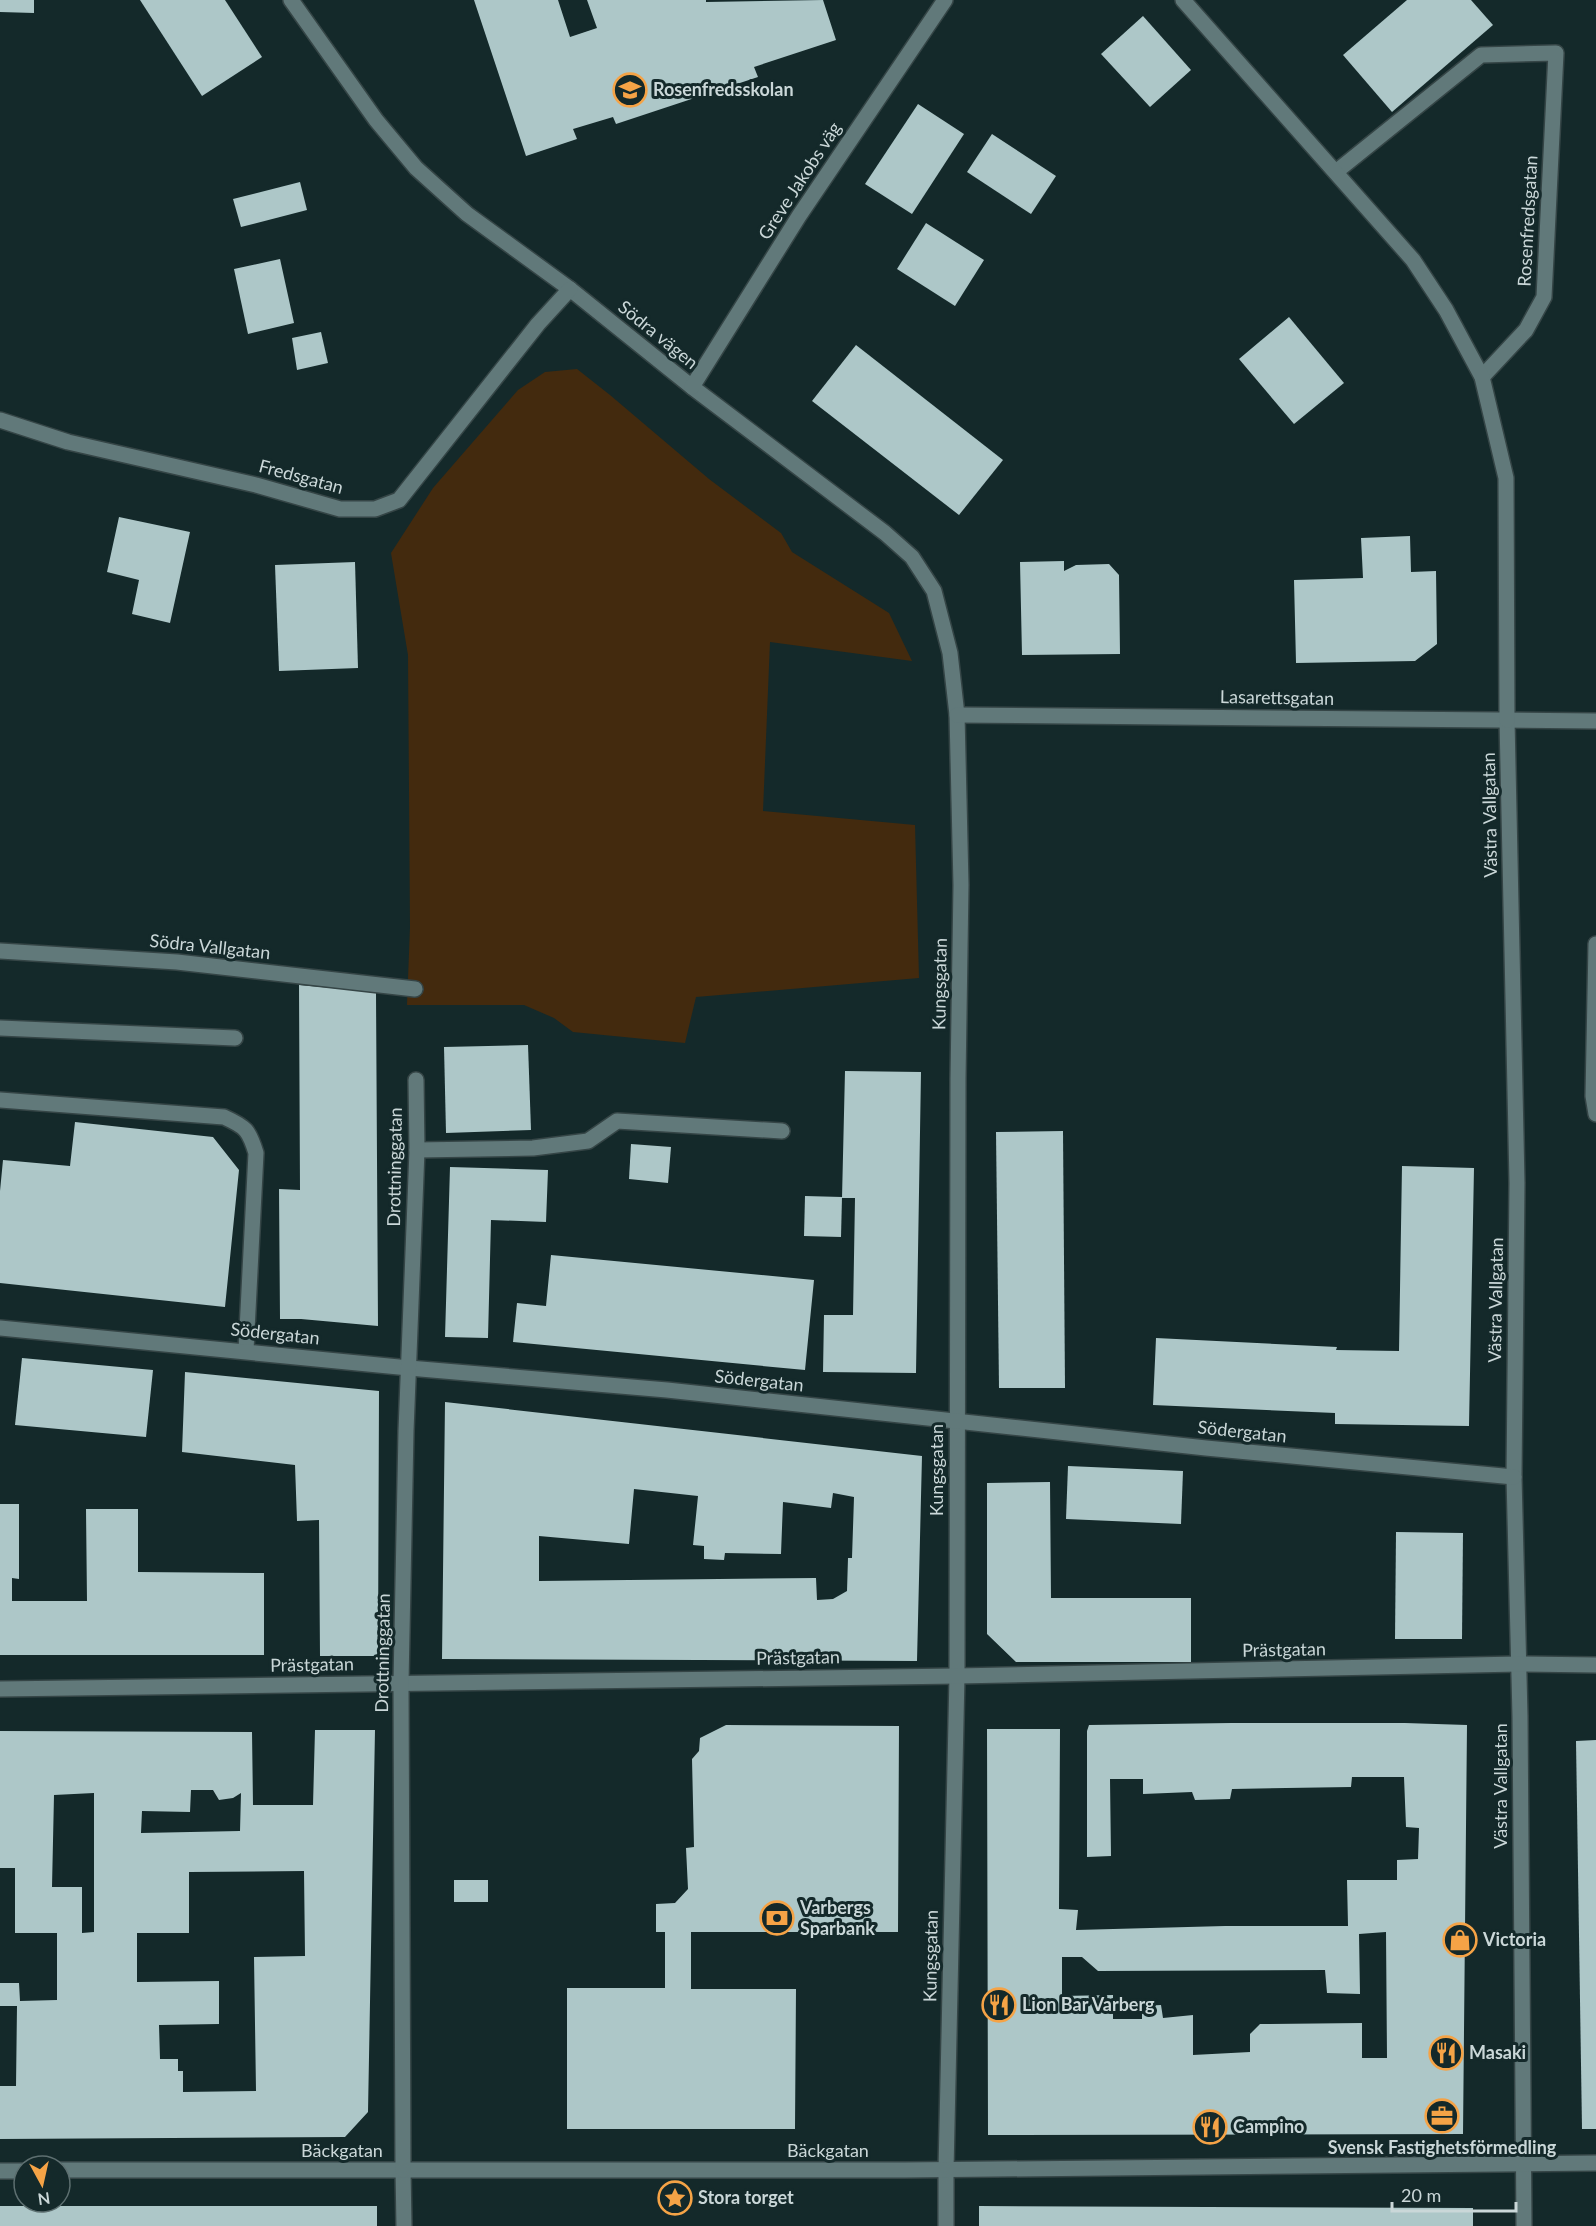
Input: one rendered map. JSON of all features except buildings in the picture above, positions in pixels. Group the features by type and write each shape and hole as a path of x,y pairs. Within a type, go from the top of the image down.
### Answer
{"street":[{"name":"Södra vägen","path":"291,0 376,120 416,168 467,214 570,289 692,387 885,533 912,557 934,591 950,653 957,714"},
{"name":"Greve Jakobs väg","path":"692,387 799,216 945,0"},
{"path":"1183,0 1413,260 1446,310 1482,377"},
{"name":"Rosenfredsgatan","path":"1336,171 1481,55 1556,53 1544,297 1526,330 1482,377"},
{"name":"Fredsgatan","path":"0,420 68,442 256,485 340,510 375,509 399,500 538,324 570,289"},
{"name":"Västra Vallgatan","path":"1482,377 1506,478 1507,720 1517,1183 1514,1477 1524,2226"},
{"name":"Lasarettsgatan","path":"957,714 1596,721"},
{"name":"Kungsgatan","path":"945,2226 957,1676 961,885 957,714"},
{"path":"1596,944 1593,1096 1596,1114"},
{"name":"Södra Vallgatan","path":"0,951 177,962 415,989"},
{"path":"0,1028 234,1038"},
{"name":"Drottninggatan","path":"404,2226 401,1683 417,1150 416,1080"},
{"path":"0,1100 224,1117 242,1125 250,1134 256,1153 246,1350"},
{"path":"417,1150 533,1148 588,1141 617,1121 782,1131"},
{"name":"Södergatan","path":"0,1328 246,1350 409,1368 667,1390 1206,1448 1514,1477"},
{"name":"Prästgatan","path":"0,1689 957,1676 1518,1664 1596,1665"},
{"name":"Bäckgatan","path":"72,2170 946,2170 1596,2163"}],"shaded area":[{"path":"577,369 709,479 781,533 792,552 889,613 912,661 770,642 763,811 915,825 919,978 696,997 685,1043 573,1032 554,1018 524,1005 407,1005 410,927 408,655 391,553 433,488 518,390 545,372"}],"place":[{"name":"Rosenfredsskolan","path":"630,90"},
{"name":"Varbergs Sparbank","path":"777,1918"},
{"name":"Victoria","path":"1460,1940"},
{"name":"Lion Bar Varberg","path":"999,2005"},
{"name":"Masaki","path":"1446,2053"},
{"name":"Svensk Fastighetsförmedling","path":"1442,2116"},
{"name":"Campino","path":"1210,2127"},
{"name":"Stora torget","path":"675,2198"}]}
